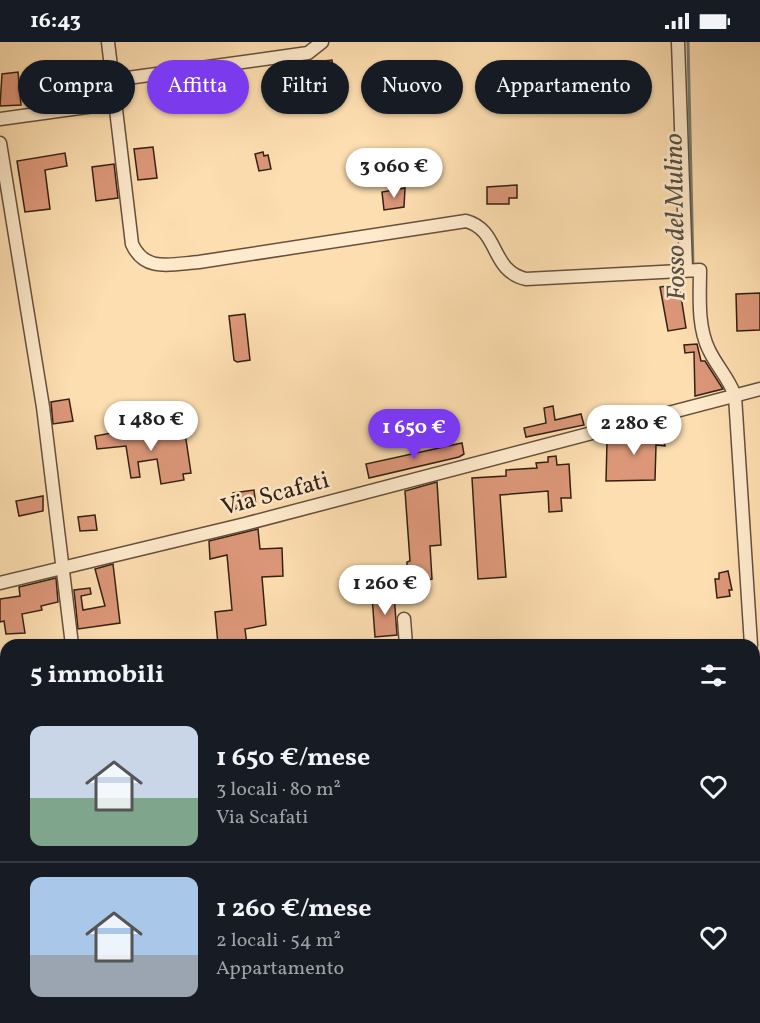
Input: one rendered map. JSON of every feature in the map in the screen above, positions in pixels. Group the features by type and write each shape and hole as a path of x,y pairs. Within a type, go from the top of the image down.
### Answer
{"street":[{"path":"108,42 110,60"},
{"path":"135,77 308,54 322,42"},
{"path":"678,42 686,269"},
{"path":"0,119 36,114"},
{"path":"117,114 132,244 137,256 144,261 159,264 199,262 466,221 477,224 484,231 508,272 526,279 700,270 701,327 709,350 730,382 735,396 751,639"},
{"path":"0,143 41,396 71,639"},
{"name":"Via Scafati","path":"0,583 244,524 760,389"},
{"path":"404,619 406,639"}],"building":[{"path":"18,72 18,105 0,106 2,74"},
{"path":"153,147 157,178 138,180 134,149"},
{"path":"263,152 264,156 268,155 271,169 259,171 255,154"},
{"path":"65,153 67,166 45,170 50,209 25,212 17,161"},
{"path":"114,164 118,198 96,201 92,167"},
{"path":"517,185 517,198 509,198 509,204 487,204 487,187"},
{"path":"405,188 404,207 384,210 382,192"},
{"path":"679,284 686,328 668,331 660,287"},
{"path":"760,293 760,330 737,331 736,294"},
{"path":"245,314 250,360 237,362 234,360 229,316"},
{"path":"697,344 701,361 705,361 723,389 695,396 694,352 685,353 684,345"},
{"path":"69,399 73,421 53,424 51,402"},
{"path":"553,406 555,420 581,414 584,425 526,437 524,428 546,423 544,408"},
{"path":"150,426 152,439 185,433 191,473 183,474 184,480 161,484 157,459 138,462 140,477 131,478 126,446 97,449 95,436"},
{"path":"661,427 665,446 656,445 655,480 606,481 607,441"},
{"path":"462,443 464,454 459,457 369,478 366,464"},
{"path":"556,456 557,465 569,464 571,498 561,498 562,511 549,512 548,491 500,495 506,577 478,579 472,478 506,476 506,470 537,468 536,463 548,462 548,457"},
{"path":"437,482 441,545 430,546 432,579 407,582 407,562 410,561 405,491"},
{"path":"254,490 256,506 235,509 233,493"},
{"path":"43,496 43,511 19,516 16,501"},
{"path":"95,515 97,530 80,531 78,517"},
{"path":"258,529 260,549 282,548 283,576 262,577 266,625 245,629 246,639 217,639 215,612 232,610 227,555 210,559 209,541"},
{"path":"113,564 120,623 78,629 74,590 90,588 91,594 81,596 83,610 105,606 95,569"},
{"path":"728,571 732,590 729,590 730,596 717,598 715,579 719,579 719,573"},
{"path":"56,578 58,602 41,606 42,610 22,614 25,633 6,634 4,621 0,622 0,599 20,596 19,587"},
{"path":"394,594 397,635 375,637 372,596"}],"waterway":[{"name":"Fosso del Mulino","path":"688,42 693,267"}]}
